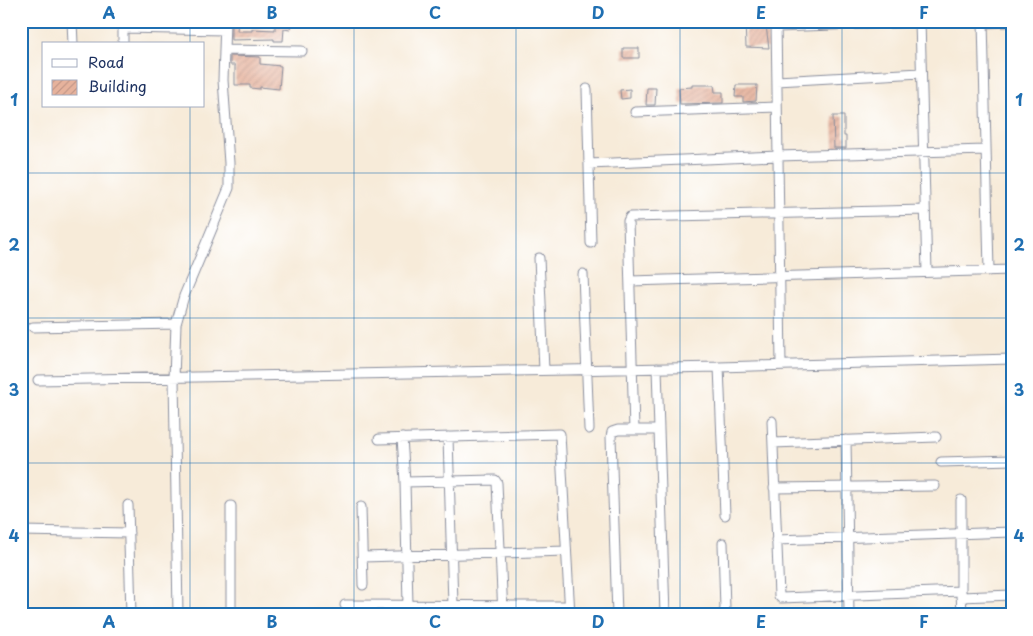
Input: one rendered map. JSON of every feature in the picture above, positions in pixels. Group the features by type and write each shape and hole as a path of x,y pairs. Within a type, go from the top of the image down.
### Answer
{"street":[{"path":"72,21 73,42"},
{"path":"781,365 776,24 920,22 926,272"},
{"path":"989,271 983,22 1012,22"},
{"path":"123,42 123,25 225,25 223,80 229,188 187,288 176,324 174,378 178,615"},
{"path":"224,50 302,51"},
{"path":"777,81 922,73"},
{"path":"587,90 591,243"},
{"path":"635,112 777,107"},
{"path":"589,164 986,150"},
{"path":"634,430 628,221 630,217 925,210"},
{"path":"539,258 544,370"},
{"path":"630,281 1012,270"},
{"path":"583,274 589,429"},
{"path":"33,326 176,324"},
{"path":"38,380 1012,359"},
{"path":"719,366 725,515"},
{"path":"657,368 665,615"},
{"path":"772,421 778,591 781,598 849,595 1012,595"},
{"path":"617,615 612,432 618,430 659,430"},
{"path":"344,605 453,605 503,610 570,610 560,434 379,439"},
{"path":"448,437 453,605"},
{"path":"773,443 936,437"},
{"path":"402,438 408,605"},
{"path":"846,440 849,615"},
{"path":"941,462 1012,460"},
{"path":"405,482 496,480 503,610"},
{"path":"774,488 935,486"},
{"path":"961,500 962,615"},
{"path":"128,505 131,615"},
{"path":"231,506 231,615"},
{"path":"361,507 363,586"},
{"path":"21,531 129,533"},
{"path":"776,540 1012,532"},
{"path":"720,615 723,614 725,609 723,543"},
{"path":"362,557 566,551"}],"building":[{"path":"231,21 238,21 237,31 252,31 252,29 275,30 275,21 291,21 290,30 284,29 283,41 274,41 274,39 231,40"},
{"path":"745,21 754,21 754,27 766,26 769,48 746,47"},
{"path":"623,48 639,48 639,58 623,58"},
{"path":"230,56 260,57 260,64 281,66 279,89 260,87 260,89 250,88 250,85 235,85 235,65 230,65"},
{"path":"692,85 714,85 715,92 723,92 723,103 680,104 679,88 692,87"},
{"path":"736,85 757,85 756,101 743,102 743,97 735,97"},
{"path":"647,88 656,88 655,105 646,105"},
{"path":"630,89 630,98 621,99 620,90"},
{"path":"833,116 844,116 846,148 834,148"}]}
